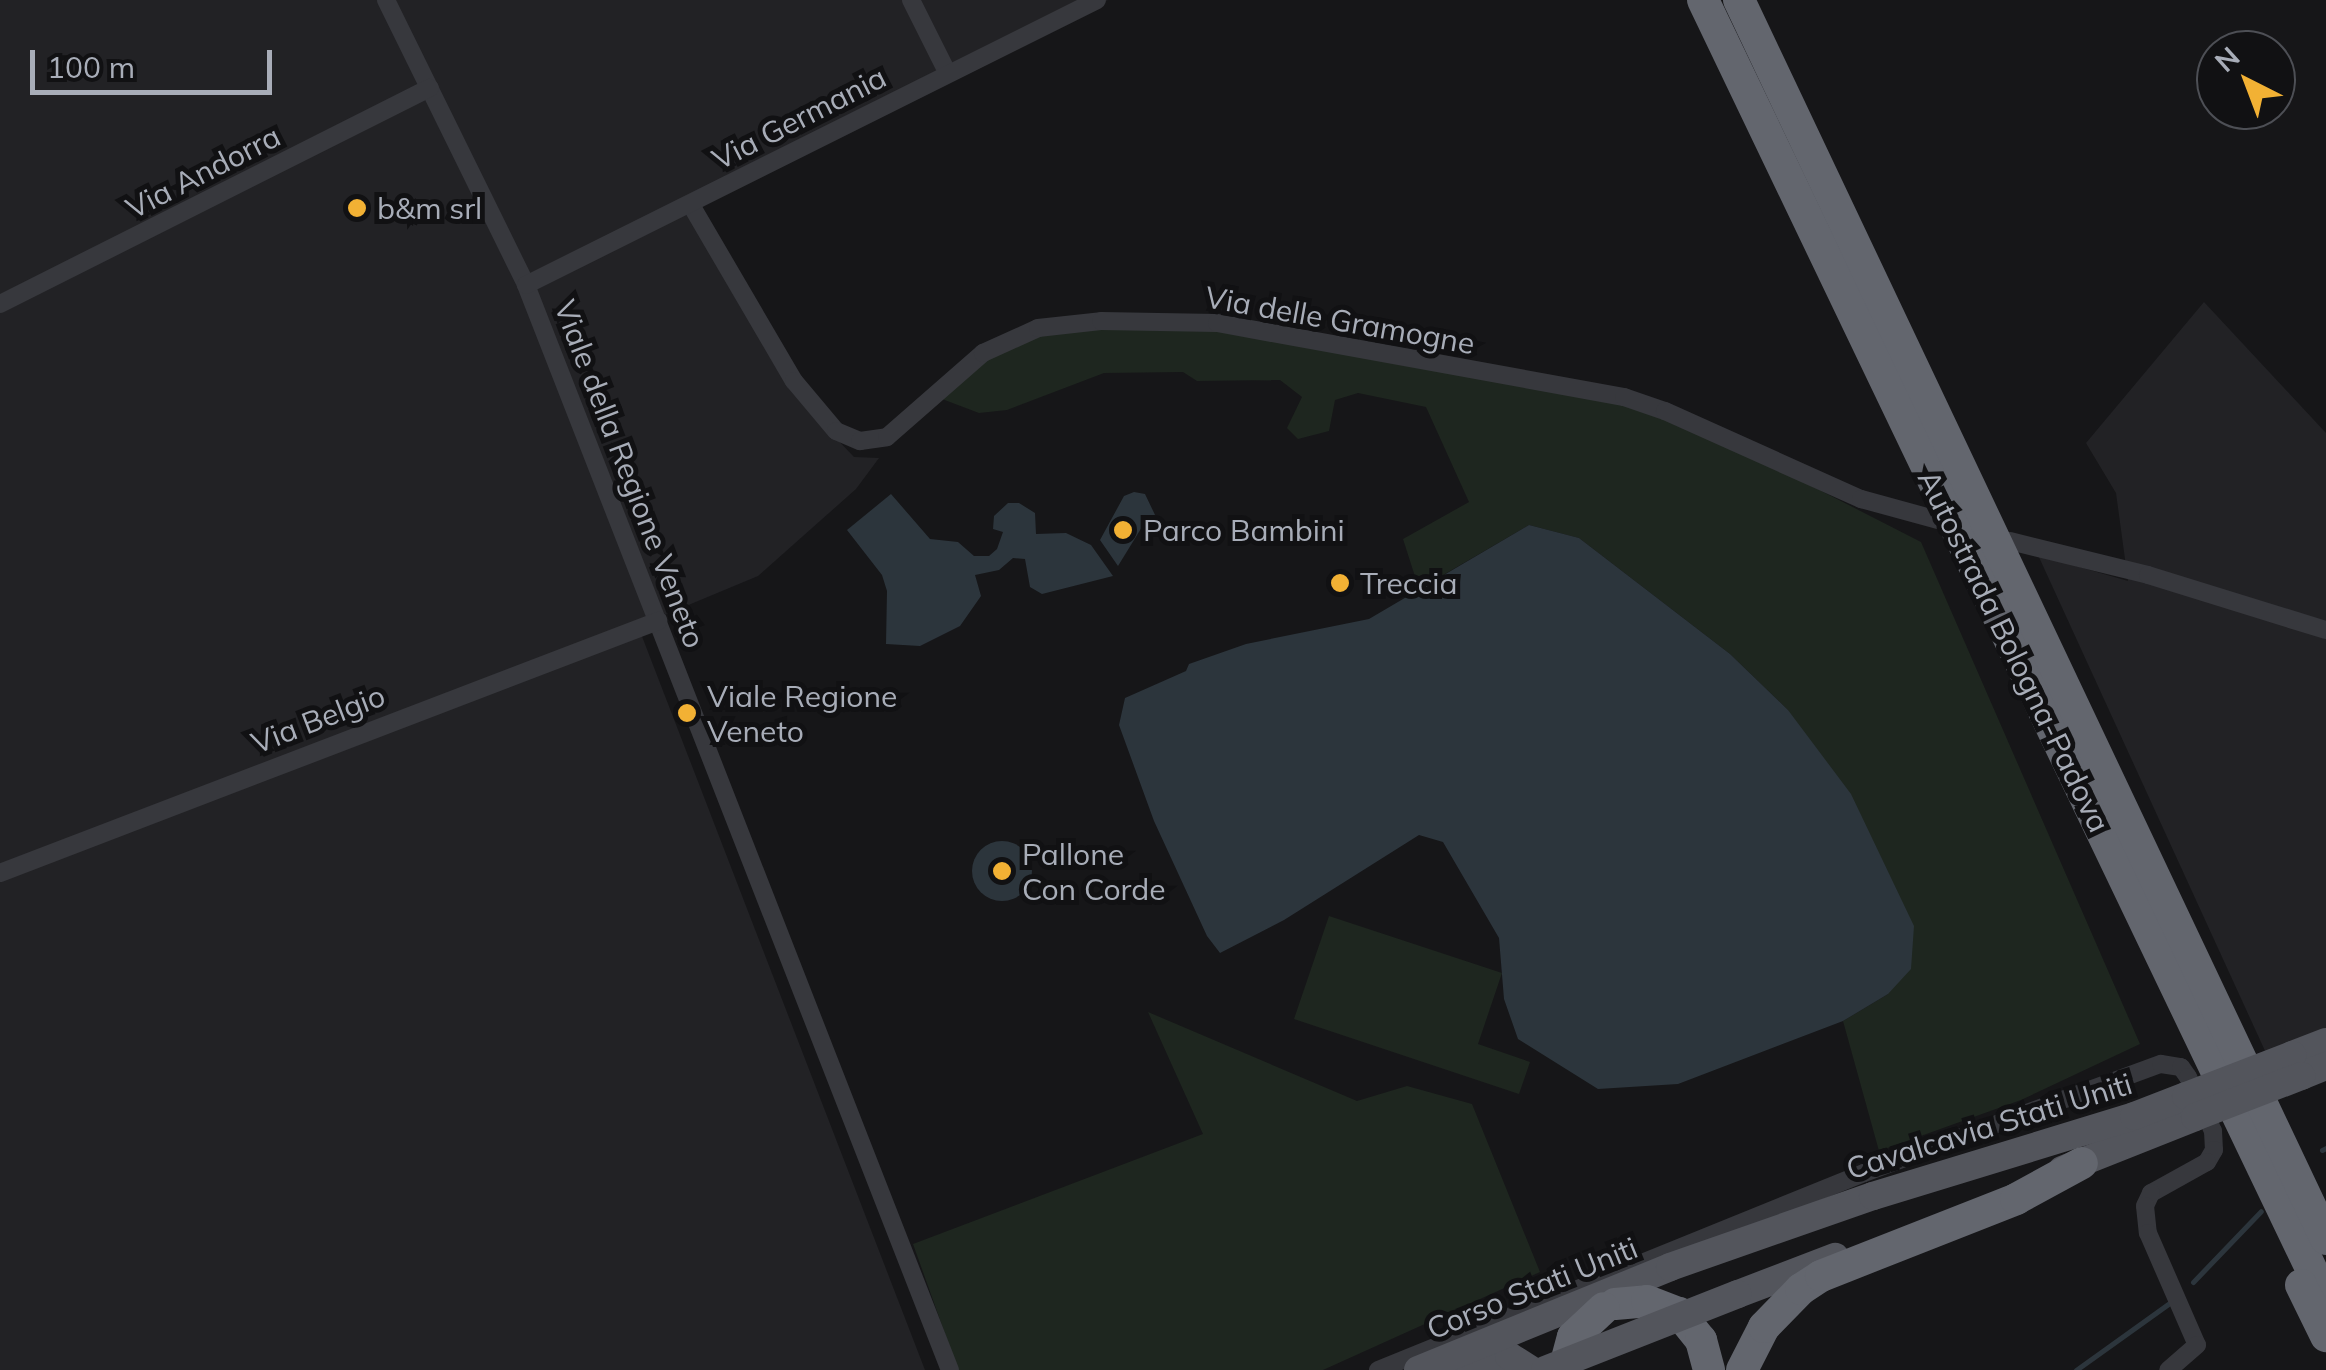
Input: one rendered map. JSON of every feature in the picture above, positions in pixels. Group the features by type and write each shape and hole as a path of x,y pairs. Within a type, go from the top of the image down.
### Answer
{"highway":[{"name":"Autostrada Bologna-Padova","path":"1703,0 2326,1300"},
{"name":"Autostrada Bologna-Padova","path":"1740,0 2326,1239"},
{"path":"2148,932 2240,1162 2326,1336"},
{"path":"1742,1370 1764,1327 1801,1289 1821,1276 2016,1199 2082,1162"},
{"path":"1564,1370 1578,1330 1610,1306 1647,1301 1678,1314 1701,1340 1709,1370"}],"main road":[{"name":"Cavalcavia Stati Uniti","path":"1544,1370 2082,1162 2190,1106 2306,1066 2326,1042"},
{"name":"Cavalcavia Stati Uniti","path":"1670,1267 1873,1196 2134,1116 2190,1106"},
{"path":"1450,1370 1610,1306 2061,1149 2134,1116"},
{"name":"Corso Stati Uniti","path":"1418,1370 1670,1267"},
{"path":"1462,1370 1509,1356 1531,1370"}],"street":[{"name":"Viale della Regione Veneto","path":"386,0 526,285 950,1370"},
{"path":"911,0 948,72"},
{"name":"Via Germania","path":"526,285 1097,0"},
{"name":"Via Andorra","path":"0,304 430,88"},
{"name":"Via delle Gramogne","path":"691,205 794,382 836,431 860,441 886,437 983,353 1038,328 1101,320 1217,323 1624,397 1861,499 1938,520"},
{"path":"2010,541 2148,575 2326,630"},
{"name":"Via Belgio","path":"0,874 658,621"},
{"path":"1378,1370 1864,1173 2161,1064 2180,1067 2188,1077 2212,1132 2214,1150 2206,1162 2151,1193 2145,1206 2148,1233 2197,1345 2168,1370"}],"shaded area":[{"path":"0,0 1108,0 694,210 833,435 854,457 879,458 856,489 758,576 638,626 925,1370 0,1370"},
{"path":"2204,302 2326,433 2326,1031 2266,1053 2038,555 2128,581 2116,493 2086,443"},
{"path":"1102,315 1218,325 1624,399 1706,432 1921,542 2140,1044 2021,1100 1879,1151 1843,1021 1888,994 1788,710 1730,654 1579,538 1529,525 1419,589 1403,539 1469,502 1426,407 1358,393 1335,400 1329,431 1298,439 1287,428 1302,397 1280,380 1197,381 1183,372 1104,373 1007,410 979,413 942,399 989,359 1038,334"},
{"name":"Parco Bambini","path":"1134,492 1145,494 1156,517 1142,527 1118,566 1100,540 1124,496"},
{"path":"891,494 930,539 958,542 974,556 989,556 997,549 1003,532 993,529 994,516 1008,503 1019,503 1035,513 1036,534 1066,533 1091,545 1113,576 1042,594 1030,587 1025,559 1013,558 999,570 975,575 981,596 960,626 920,646 886,644 887,591 882,575 847,530"},
{"path":"1529,525 1579,538 1730,654 1788,710 1851,794 1914,926 1911,969 1888,994 1843,1021 1678,1084 1598,1089 1518,1039 1504,999 1499,938 1443,842 1419,835 1284,920 1220,953 1207,936 1154,821 1119,725 1125,698 1186,671 1189,664 1246,644 1369,619"},
{"name":"Pallone Con Corde","path":"1002,841 1023,850 1032,871 1023,892 1002,901 981,892 972,871 981,850"},
{"path":"1329,916 1502,973 1478,1044 1530,1062 1519,1094 1294,1019"},
{"path":"1148,1012 1357,1101 1407,1086 1472,1104 1540,1272 1323,1370 958,1370 913,1244 1203,1134"}],"waterway":[{"path":"2322,1150 2326,1148"},
{"path":"2193,1282 2261,1211"},
{"path":"2076,1370 2171,1302"}],"place":[{"name":"b&m srl","path":"357,208"},
{"name":"Parco Bambini","path":"1123,530"},
{"name":"Treccia","path":"1340,583"},
{"name":"Viale Regione Veneto","path":"687,713"},
{"name":"Pallone Con Corde","path":"1002,871"}]}
